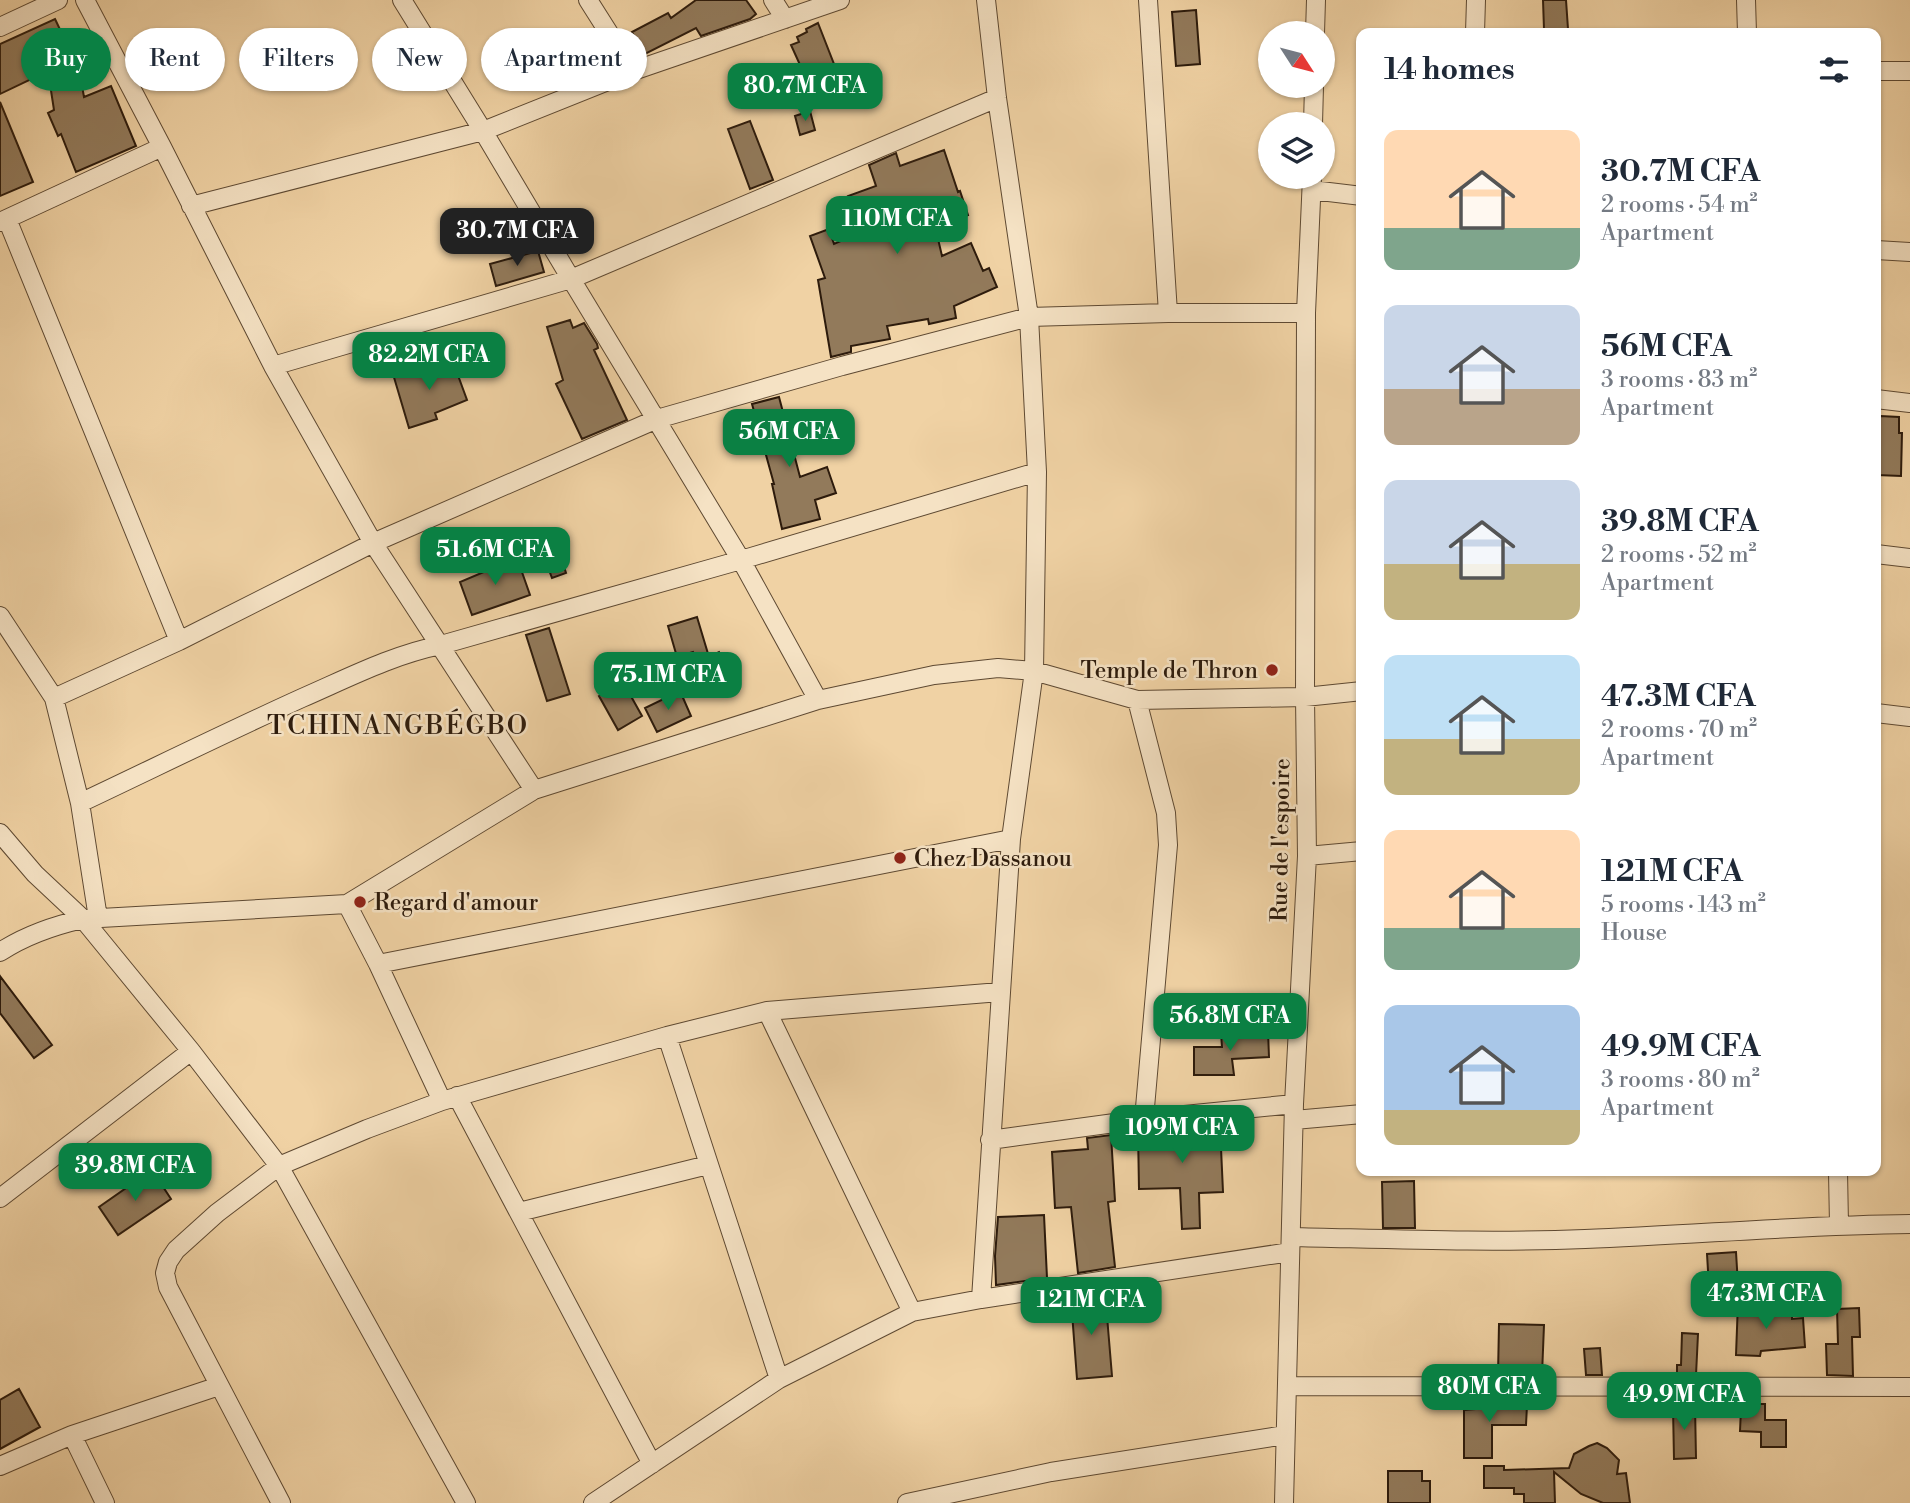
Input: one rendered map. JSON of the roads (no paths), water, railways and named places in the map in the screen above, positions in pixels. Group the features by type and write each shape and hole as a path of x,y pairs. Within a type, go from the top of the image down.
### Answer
{"street":[{"path":"0,27 58,0"},
{"path":"85,0 273,366 373,543 534,790"},
{"path":"402,0 741,560 818,700"},
{"path":"587,0 605,28"},
{"path":"773,0 785,19"},
{"path":"647,66 841,0"},
{"path":"981,1299 1010,839 1034,671 1037,472 1029,317 997,98 986,0"},
{"path":"1148,0 1168,313"},
{"path":"1315,21 1316,0"},
{"path":"1475,28 1476,0"},
{"path":"1746,0 1747,28"},
{"path":"1881,71 1910,71"},
{"path":"191,206 483,131 583,91"},
{"path":"273,366 570,279 997,98"},
{"path":"162,147 3,220 179,641"},
{"name":"Rue de l'espoire","path":"1284,1503 1294,1112 1307,856 1306,313 1312,189"},
{"path":"1335,189 1356,194"},
{"path":"1881,250 1910,251"},
{"path":"54,698 179,641 373,543 657,419 842,366 1029,317 1306,313"},
{"path":"1881,400 1910,403"},
{"path":"80,803 259,717 412,651 741,560 1037,472"},
{"path":"1881,555 1910,558"},
{"path":"0,616 54,698 80,803 90,918"},
{"path":"0,952 20,939 54,926 90,918 347,904 534,790 818,700 934,675 998,668 1034,671 1137,700 1305,697 1356,692"},
{"path":"1137,700 1166,813 1168,845 1144,1119"},
{"path":"1881,714 1910,717"},
{"path":"0,833 35,874 90,918 279,1166 466,1503"},
{"path":"378,964 1010,839"},
{"path":"1307,856 1356,852"},
{"path":"347,904 449,1099 519,1212 652,1464"},
{"path":"281,1503 168,1287 165,1273 176,1250 217,1213 279,1166 367,1129 449,1099 667,1036 767,1011 1000,992"},
{"path":"767,1011 912,1312"},
{"path":"667,1036 779,1379"},
{"path":"0,1198 191,1051"},
{"path":"990,1140 1144,1119 1294,1112 1356,1114"},
{"path":"519,1212 708,1165"},
{"path":"1838,1176 1839,1225"},
{"path":"593,1503 779,1379 912,1312 1291,1245 1485,1242 1910,1224"},
{"path":"0,1466 72,1435 219,1386"},
{"path":"1287,1386 1910,1387"},
{"path":"72,1435 105,1503"},
{"path":"906,1503 1051,1472 1285,1436"}],"place":[{"name":"Temple de Thron","path":"1272,670"},
{"name":"Chez Dassanou","path":"900,858"},
{"name":"Regard d'amour","path":"360,902"}],"district":[{"name":"TCHINANGBÉGBO","path":"398,725"}]}
